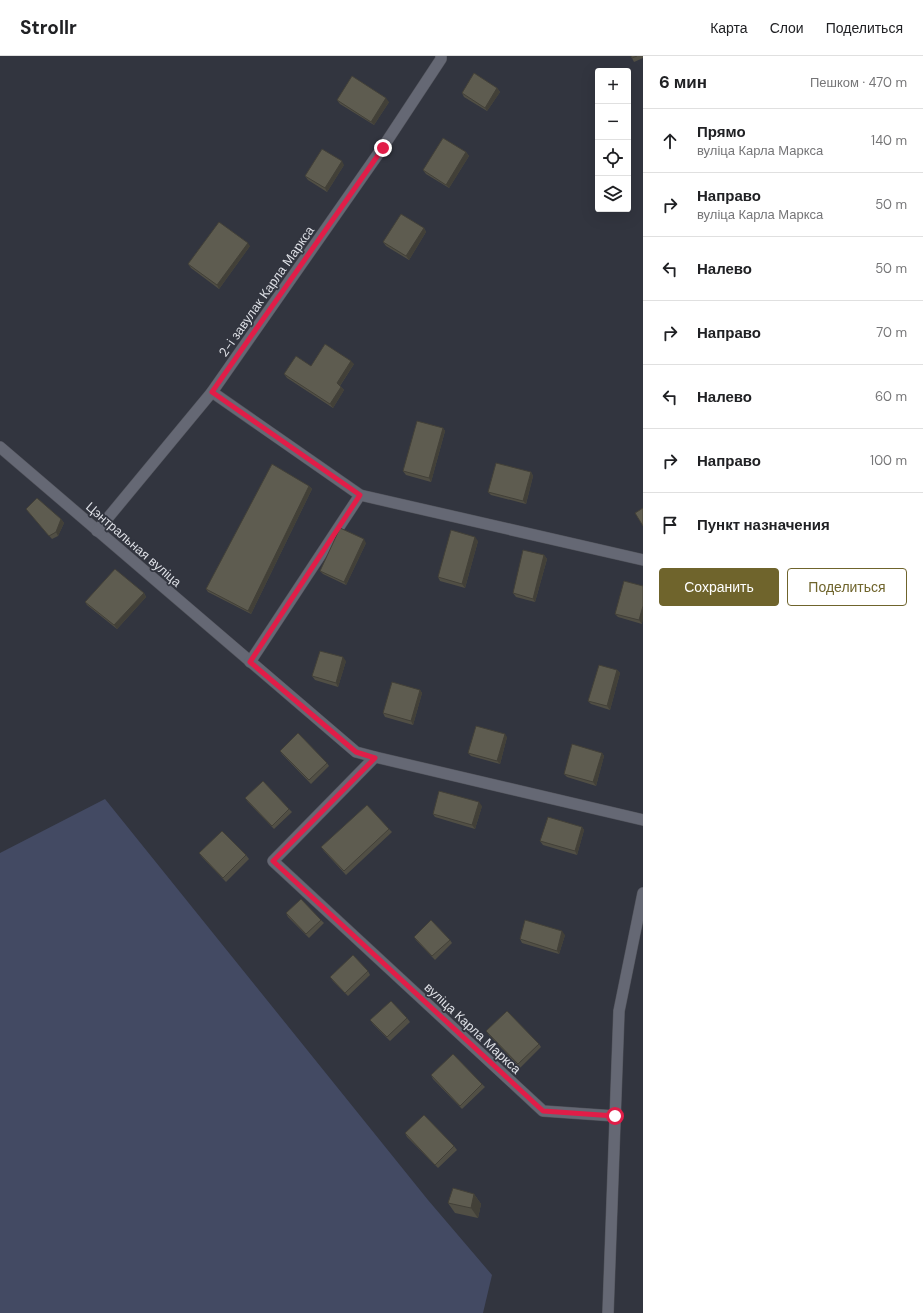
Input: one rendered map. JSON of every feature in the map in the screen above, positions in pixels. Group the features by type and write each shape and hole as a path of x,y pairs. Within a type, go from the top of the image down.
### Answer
{"street":[{"name":"2-і завулак Карла Маркса","path":"98,530 212,392 383,148 441,59 441,56"},
{"path":"212,392 360,495 643,560"},
{"name":"Цэнтральная вуліца","path":"0,447 356,752 375,758 643,820"},
{"path":"250,662 360,495"},
{"name":"вуліца Карла Маркса","path":"375,758 273,861 543,1111 615,1116"},
{"path":"608,1313 619,1011 643,893"}],"shaded area":[{"path":"105,799 428,1200 492,1275 483,1313 0,1313 0,853"}],"building":[{"path":"474,73 497,88 485,108 462,93"},
{"path":"352,76 386,98 371,122 337,100"},
{"path":"443,138 466,152 446,185 423,170"},
{"path":"322,149 342,161 325,188 305,176"},
{"path":"401,214 424,228 406,256 383,242"},
{"path":"219,222 248,243 217,285 188,264"},
{"path":"325,344 351,361 337,383 341,387 330,404 284,374 296,356 311,366"},
{"path":"417,421 443,428 429,478 403,471"},
{"path":"496,463 531,472 523,501 488,492"},
{"path":"272,464 309,486 248,611 206,589"},
{"path":"37,498 61,519 56,532 49,536 26,509"},
{"path":"643,508 643,526 635,513"},
{"path":"340,528 364,539 344,582 320,571"},
{"path":"451,530 475,537 462,584 438,577"},
{"path":"523,550 544,555 533,599 513,593"},
{"path":"115,569 144,593 114,625 85,602"},
{"path":"624,581 643,586 643,606 639,620 615,614"},
{"path":"320,651 343,657 336,683 312,676"},
{"path":"599,665 617,670 607,706 588,701"},
{"path":"392,682 420,690 411,721 383,713"},
{"path":"476,726 505,734 497,761 468,753"},
{"path":"298,733 327,763 309,780 280,751"},
{"path":"572,744 602,753 593,782 564,774"},
{"path":"263,781 289,809 272,826 245,798"},
{"path":"439,791 479,802 472,825 433,814"},
{"path":"367,805 389,829 344,871 321,847"},
{"path":"548,817 582,827 575,851 540,841"},
{"path":"222,831 246,855 223,878 199,853"},
{"path":"301,899 321,920 306,934 286,913"},
{"path":"431,920 450,940 432,956 414,937"},
{"path":"525,920 562,931 557,951 520,939"},
{"path":"353,955 368,971 345,993 330,977"},
{"path":"391,1001 407,1018 387,1037 370,1020"},
{"path":"507,1011 539,1044 518,1064 486,1031"},
{"path":"453,1054 482,1084 460,1106 431,1075"},
{"path":"424,1115 454,1146 435,1165 405,1133"},
{"path":"453,1188 474,1194 471,1208 448,1203"}],"route":[{"path":"383,148 212,392 360,495 250,662 356,752 375,758 273,861 543,1111 615,1116"}]}
